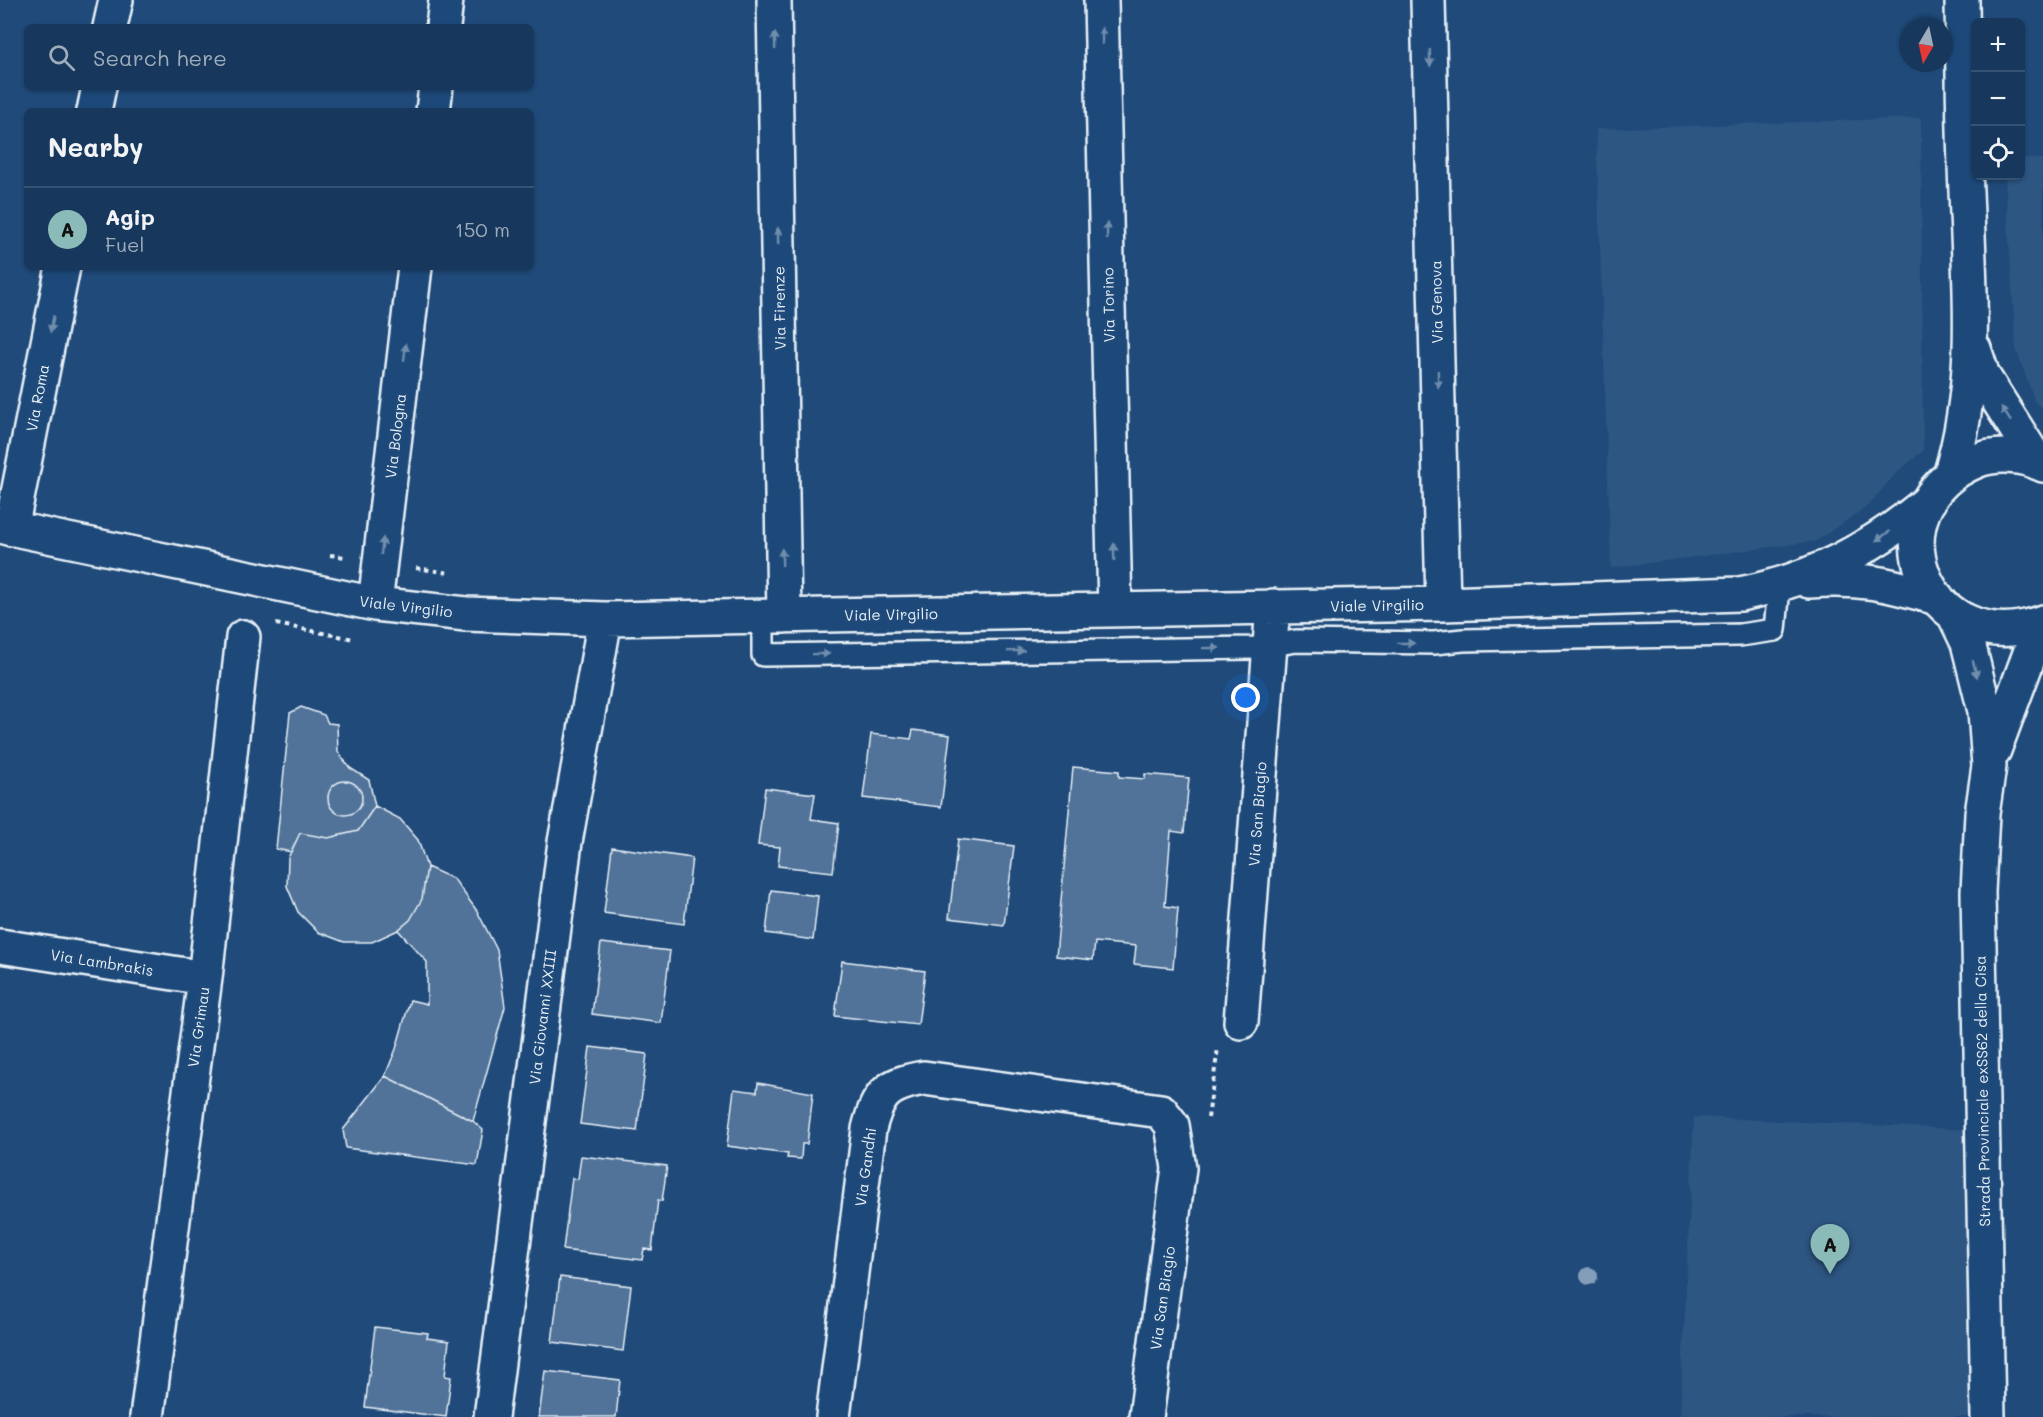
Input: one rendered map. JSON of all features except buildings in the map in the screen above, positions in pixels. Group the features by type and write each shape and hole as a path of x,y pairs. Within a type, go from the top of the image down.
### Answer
{"street":[{"path":"111,24 116,0"},
{"path":"443,24 446,0"},
{"name":"Via Firenze","path":"773,616 774,0"},
{"name":"Via Torino","path":"1101,0 1115,610"},
{"name":"Via Genova","path":"1428,0 1443,604"},
{"name":"Strada Provinciale exSS62 della Cisa","path":"1950,476 1963,434 1972,344 1965,177 1962,0"},
{"path":"95,108 98,90"},
{"path":"433,108 436,90"},
{"name":"Via Roma","path":"5,528 62,270"},
{"name":"Via Bologna","path":"375,604 415,270"},
{"name":"Strada Provinciale exSS62 della Cisa","path":"1972,344 1983,376 2041,464"},
{"name":"Strada Provinciale exSS62 della Cisa","path":"1989,766 1985,711 1977,671 1946,606 1929,588 1919,563 1917,536 1924,509 1938,486 1959,468 1984,458 2012,456 2041,464"},
{"name":"Viale Virgilio","path":"1784,585 1838,562 1876,541 1929,501"},
{"name":"Viale Virgilio","path":"5,528 375,604 466,614 605,619 1443,604 1714,595 1847,578 1889,584 1946,606"},
{"name":"Via San Biagio","path":"1241,1022 1273,606"},
{"path":"1946,606 1969,624 1996,631 2023,630 2043,622"},
{"name":"Via Giovanni XXIII","path":"491,1417 565,842 605,619"},
{"name":"Strada Provinciale exSS62 della Cisa","path":"1989,1417 1978,892 1982,814 1989,766 2024,667 2043,630"},
{"name":"Via Grimau","path":"147,1417 204,978 243,637"},
{"name":"Via Lambrakis","path":"0,946 204,978"},
{"name":"Via Gandhi","path":"833,1417 869,1129 874,1108 885,1092 901,1082 924,1078 1161,1111"},
{"name":"Via San Biagio","path":"1146,1417 1179,1168 1172,1125 1161,1111"}],"lane":[{"path":"773,616 763,655 1255,648 1296,641 1434,643 1463,640 1740,635 1775,630 1784,585"}],"path":[{"path":"324,554 453,574"}],"shaded area":[{"path":"1921,118 1923,451 1896,473 1868,506 1816,541 1611,568 1596,129"},
{"path":"2025,158 2043,159 2043,409 2035,402 2016,349 2005,180 2025,180"},
{"path":"1694,1117 1976,1130 1971,1417 1680,1417"}],"place":[{"name":"Agip","path":"1830,1274"}]}
